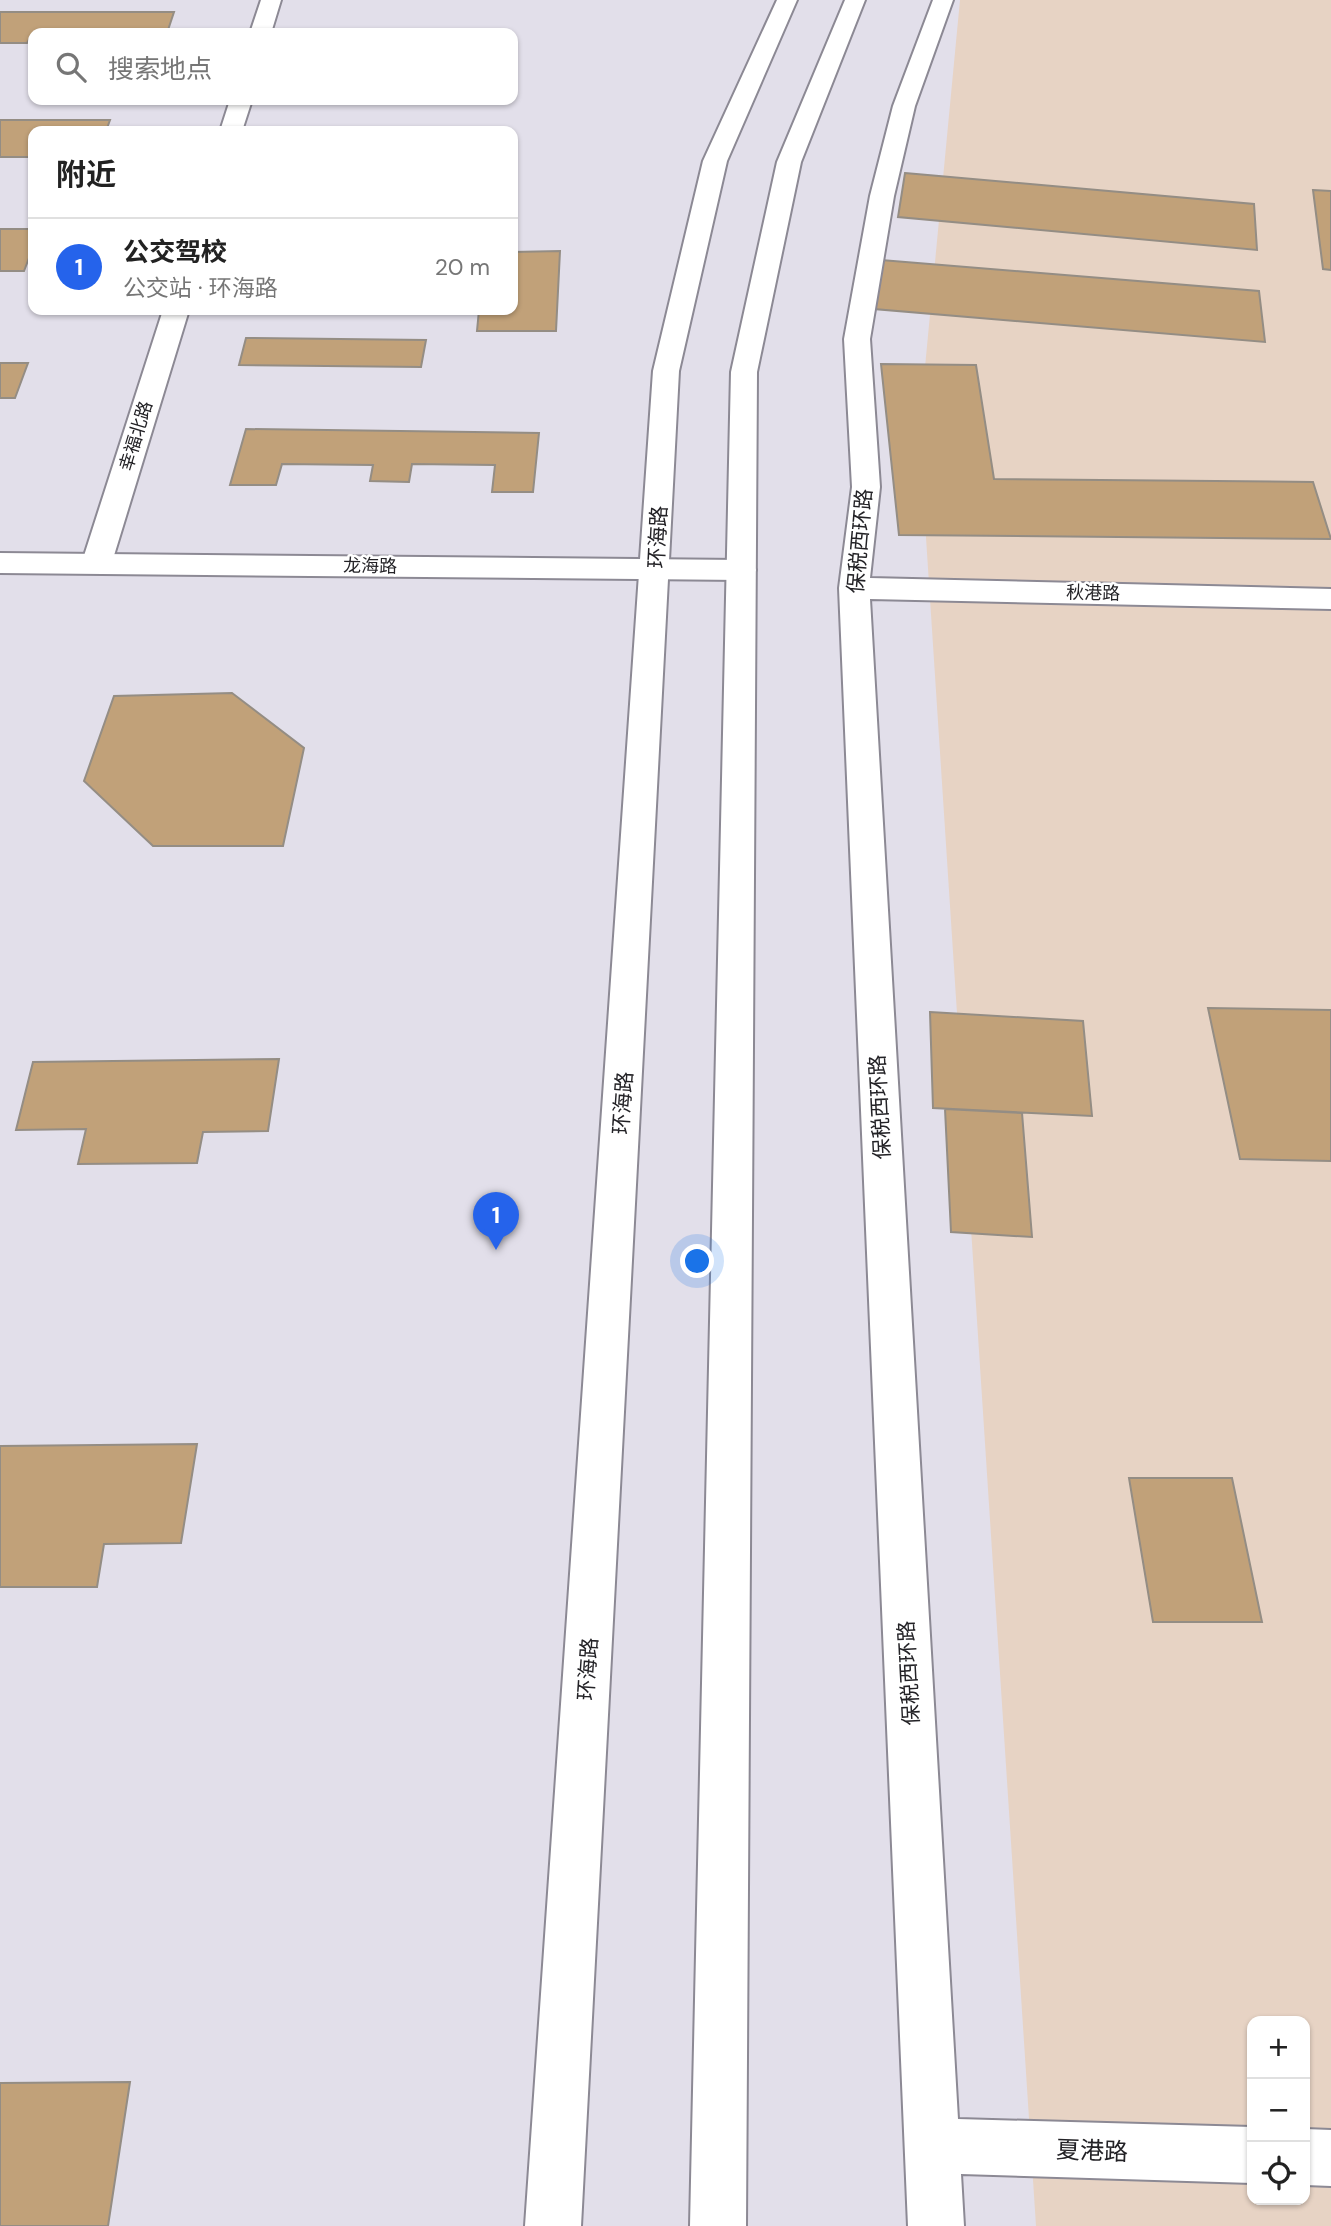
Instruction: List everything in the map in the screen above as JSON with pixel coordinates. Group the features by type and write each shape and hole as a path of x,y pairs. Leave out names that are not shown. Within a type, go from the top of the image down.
{"main road":[{"path":"263,28 271,0"},
{"name":"保税西环路","path":"936,2226 854,588 866,487 857,339 882,196 904,106 943,0"},
{"name":"环海路","path":"554,2226 666,371 715,161 781,11"},
{"path":"719,2226 744,372 789,162 848,14"},
{"path":"233,126 239,105"},
{"name":"幸福北路","path":"97,562 174,315"},
{"name":"龙海路","path":"0,563 741,570"},
{"name":"秋港路","path":"854,588 1331,598"},
{"name":"夏港路","path":"933,2146 1247,2155"},
{"path":"1310,2157 1331,2158"}],"shaded area":[{"path":"960,0 1331,0 1331,2226 1036,2226 919,430"}],"building":[{"path":"0,12 174,12 169,28 28,28 27,43 0,43"},
{"path":"0,120 110,120 108,126 28,126 28,157 0,157"},
{"path":"905,173 1254,204 1257,250 898,217"},
{"path":"1313,190 1331,191 1331,270 1323,269"},
{"path":"0,229 28,229 28,261 24,271 0,271"},
{"path":"560,251 556,331 477,331 479,315 518,315 518,252"},
{"path":"881,260 1259,291 1265,342 874,309"},
{"path":"246,338 426,340 421,367 239,365"},
{"path":"0,363 28,363 15,398 0,398"},
{"path":"881,364 976,365 994,479 1313,482 1331,539 899,535"},
{"path":"246,429 539,433 533,492 492,492 495,465 412,464 409,482 370,481 373,465 282,464 276,485 230,485"},
{"path":"232,693 304,748 283,846 153,846 84,781 114,696"},
{"path":"1208,1008 1331,1010 1331,1161 1240,1159"},
{"path":"930,1012 1083,1021 1092,1116 933,1108"},
{"path":"279,1059 268,1131 203,1132 197,1163 78,1164 86,1129 16,1130 33,1062"},
{"path":"945,1109 1022,1113 1032,1237 951,1232"},
{"path":"197,1444 181,1543 104,1544 97,1587 0,1587 0,1446"},
{"path":"1129,1478 1232,1478 1262,1622 1153,1622"},
{"path":"130,2082 108,2226 0,2226 0,2083"}],"place":[{"name":"公交驾校","path":"496,1250"}]}
